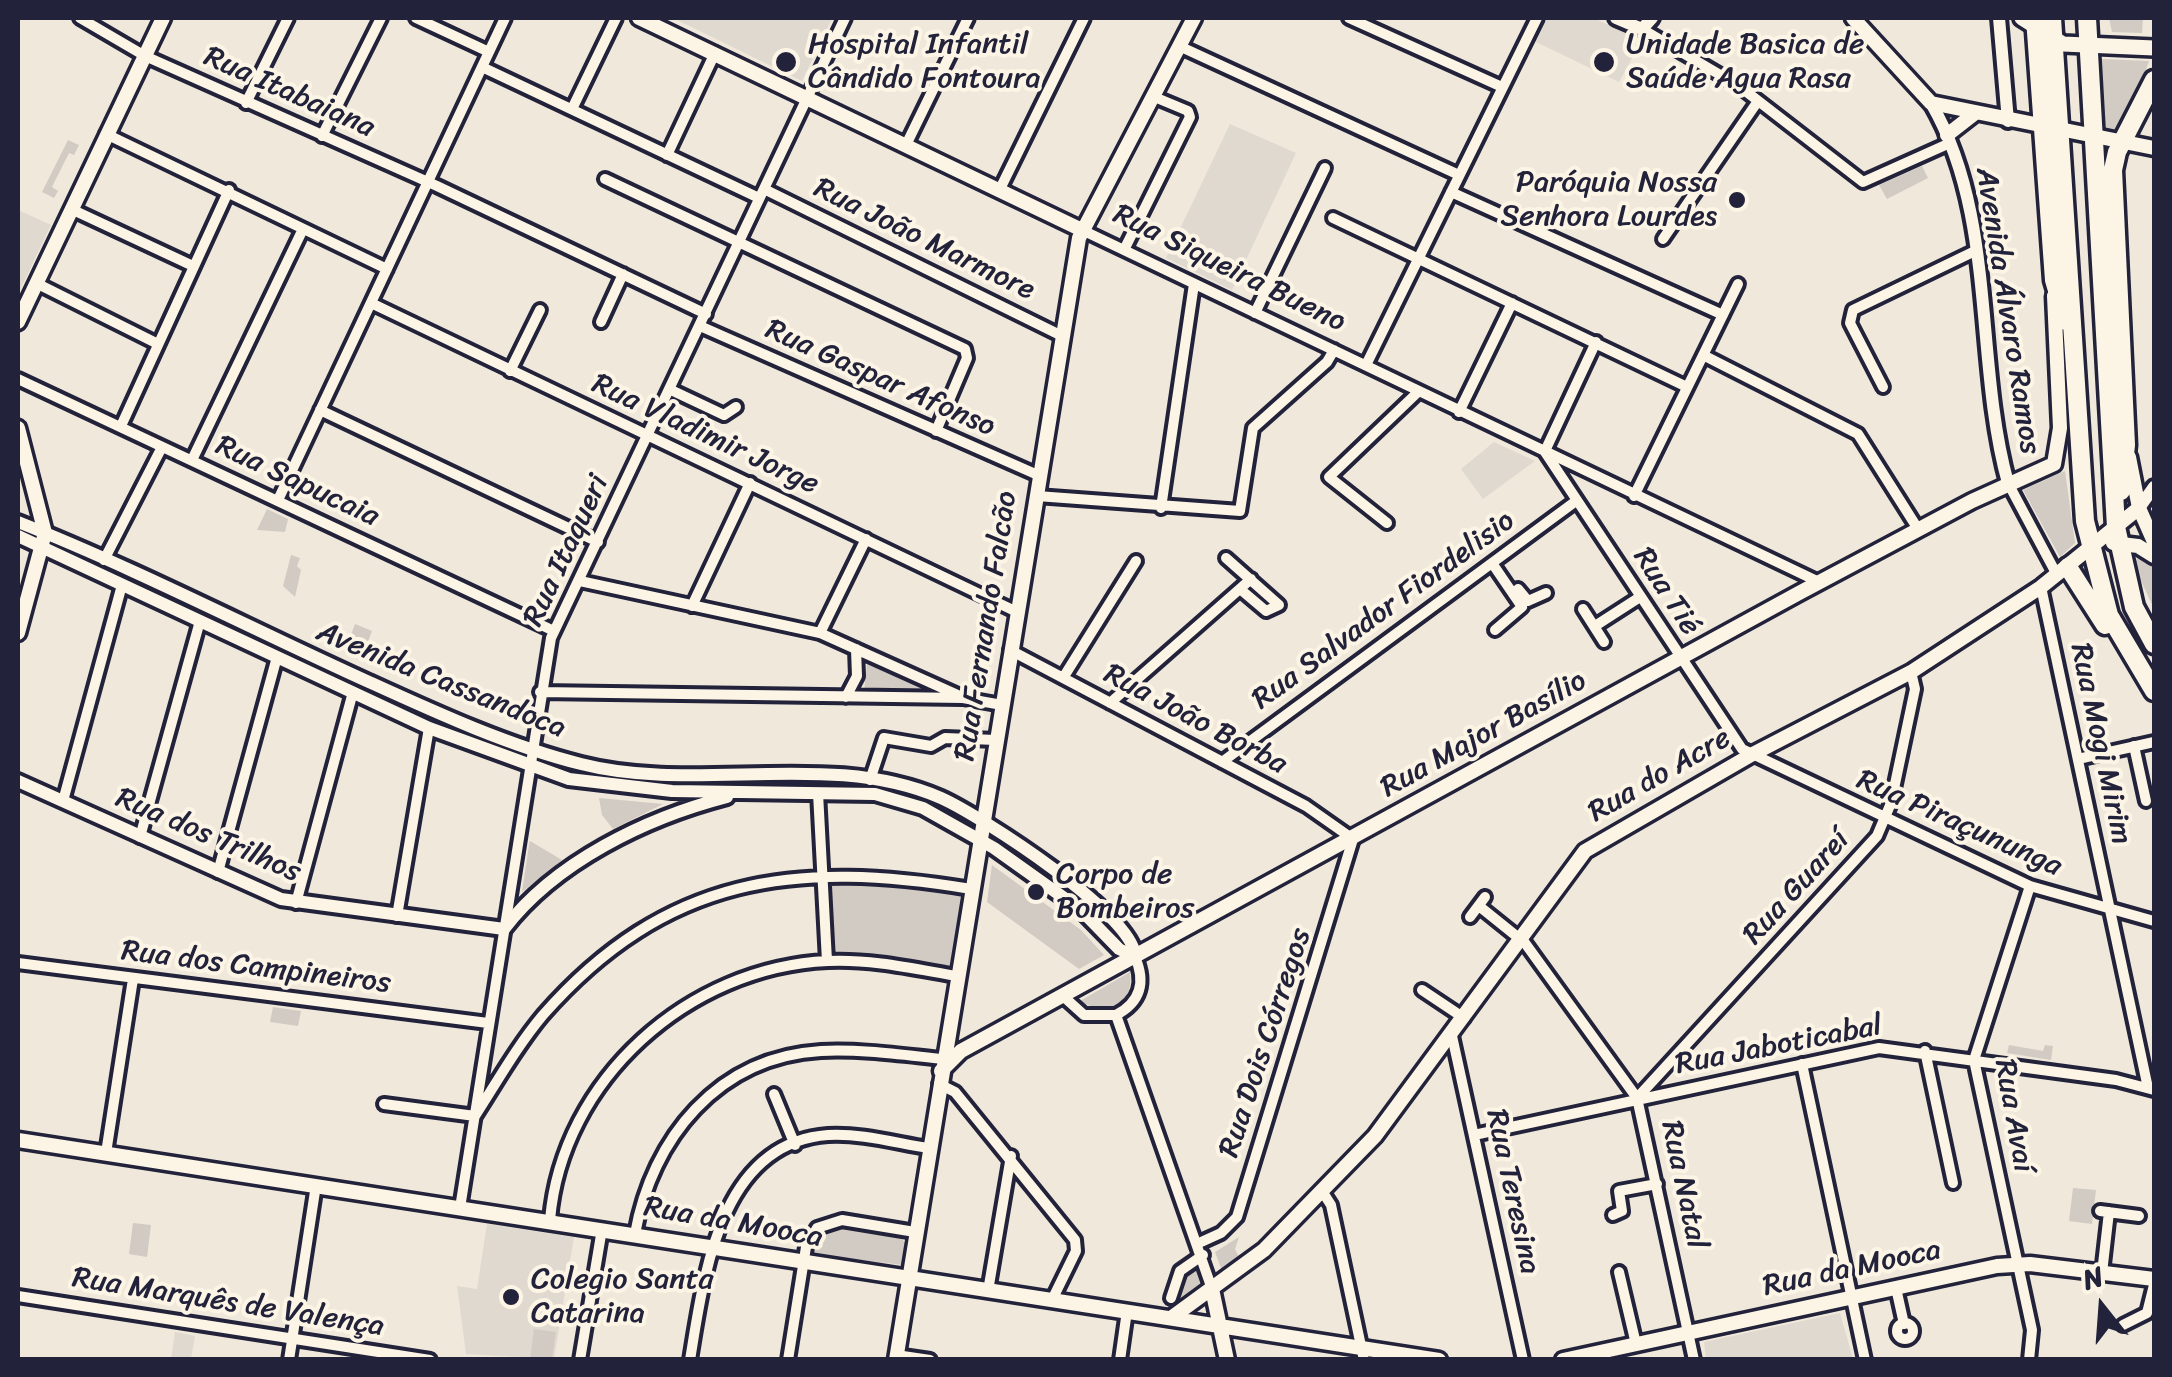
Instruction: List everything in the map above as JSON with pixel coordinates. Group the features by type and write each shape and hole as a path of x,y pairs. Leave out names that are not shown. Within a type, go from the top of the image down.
{"highway":[{"path":"2052,18 2063,132 2082,499 2104,601 2119,637 2154,692"},
{"path":"2086,18 2090,138 2117,535 2134,607 2154,644"},
{"path":"2036,24 2054,280 2074,345"},
{"path":"2117,535 2126,445 2113,181 2122,143 2154,80"},
{"path":"2062,571 2119,637"}],"main road":[{"path":"18,322 163,18"},
{"name":"Rua Siqueira Bueno","path":"640,18 1082,230"},
{"name":"Rua Fernando Falcão","path":"896,1357 1082,230 1194,18"},
{"name":"Avenida Álvaro Ramos","path":"1853,18 1931,103"},
{"path":"2022,18 2036,24 2055,42 2154,48"},
{"path":"1931,103 2154,148"},
{"path":"1949,138 1974,114"},
{"name":"Rua Major Basílio","path":"941,1072 956,1055 1819,582 2008,483 2049,468 2059,456 2054,280"},
{"path":"18,428 43,541 18,633"},
{"path":"2126,445 2139,508 2154,542"},
{"path":"2094,544 2117,535 2139,508"},
{"path":"2117,535 2154,556"},
{"name":"Rua do Acre","path":"1171,1318 1264,1250 1375,1136 1585,851 1751,755 1911,672 2041,587 2094,544"},
{"path":"948,1031 956,1045 976,1044"},
{"name":"Rua da Mooca","path":"18,1140 1222,1326 1363,1354 1439,1360"},
{"name":"Rua da Mooca","path":"1564,1360 2017,1265 2102,1272 2154,1282"},
{"path":"1212,1289 1228,1360"}],"street":[{"name":"Rua Itabaiana","path":"80,18 145,56 428,182 706,314"},
{"path":"246,103 288,18"},
{"path":"322,136 381,18"},
{"path":"416,18 489,52"},
{"path":"278,500 505,18"},
{"path":"572,108 616,18"},
{"name":"Rua Itaqueri","path":"460,1208 540,692 554,631 845,18"},
{"path":"906,145 968,18"},
{"path":"1000,189 1084,18"},
{"path":"1354,18 1502,87"},
{"path":"1366,365 1537,18"},
{"path":"1616,18 1758,101 1863,182 1949,138"},
{"path":"1642,30 1652,18"},
{"path":"1999,18 2008,121"},
{"path":"1179,46 1459,176"},
{"path":"667,154 715,53"},
{"name":"Rua João Marmore","path":"482,66 1062,336"},
{"path":"1124,250 1190,117 1185,110 1152,96"},
{"path":"1663,239 1758,101"},
{"name":"Avenida Álvaro Ramos","path":"1931,103 1949,138 1975,250 2008,483 2062,571"},
{"path":"106,134 387,269"},
{"path":"1255,314 1326,168"},
{"path":"604,179 965,349 967,358 936,430"},
{"path":"121,426 229,190"},
{"path":"1451,192 1723,315"},
{"path":"71,210 193,266"},
{"path":"1333,218 1687,386"},
{"path":"192,460 303,229"},
{"name":"Rua Siqueira Bueno","path":"1082,230 1819,582"},
{"path":"1883,387 1850,323 1850,314 1861,304 1975,250"},
{"path":"600,322 624,274"},
{"path":"36,283 156,343"},
{"path":"1161,508 1194,284"},
{"path":"1634,496 1738,284"},
{"name":"Rua Vladimir Jorge","path":"371,303 1017,612"},
{"path":"1459,412 1512,303"},
{"path":"510,372 540,310"},
{"name":"Rua Gaspar Afonso","path":"700,326 1040,476"},
{"path":"1544,452 1596,342"},
{"path":"1037,496 1235,512 1244,504 1253,428 1327,362 1334,350"},
{"path":"1704,355 1858,434 1918,530"},
{"name":"Rua Sapucaia","path":"18,380 554,631"},
{"path":"670,390 724,415 736,406"},
{"path":"1387,523 1330,477 1418,392"},
{"path":"320,410 598,542"},
{"path":"104,560 162,446"},
{"name":"Rua Tié","path":"1544,452 1734,740 1751,755"},
{"path":"1566,484 1582,470"},
{"path":"692,606 750,483"},
{"path":"2139,508 2154,488"},
{"name":"Rua Salvador Fiordelisio","path":"1222,762 1576,501"},
{"name":"Avenida Cassandoca","path":"18,522 43,541 122,585 429,728 569,780 607,786 818,793 898,800 980,838 1092,920 1119,949 1136,957"},
{"name":"Avenida Cassandoca","path":"18,536 104,560 430,710 585,766 654,775 870,780 940,798 1036,858 1119,922 1133,939 1136,957"},
{"path":"820,633 866,539"},
{"path":"1226,558 1279,605 1266,611 1240,590"},
{"path":"1495,561 1528,600 1546,593"},
{"path":"1495,561 1522,607 1496,630"},
{"path":"1062,678 1136,562"},
{"path":"1795,571 1799,593"},
{"path":"1110,702 1251,579"},
{"path":"580,581 820,633 963,698"},
{"path":"63,801 122,585"},
{"name":"Rua Mogi Mirim","path":"2041,587 2152,1089"},
{"path":"1594,626 1640,597"},
{"path":"1583,608 1604,642"},
{"path":"140,837 200,621"},
{"path":"218,872 280,642"},
{"path":"846,697 857,676 856,649"},
{"name":"Rua João Borba","path":"1010,650 1306,806 1353,839"},
{"name":"Rua Guareí","path":"1637,1098 1867,849 1886,821 1916,685 1911,672"},
{"path":"296,902 353,692"},
{"path":"540,692 963,698 1002,705"},
{"path":"397,916 429,728"},
{"path":"870,780 884,738 932,746 944,738 996,740"},
{"path":"2078,759 2153,741"},
{"path":"2134,746 2146,800"},
{"name":"Rua Piraçununga","path":"1751,755 2030,886 2154,920"},
{"name":"Rua dos Trilhos","path":"18,781 266,894 296,902 504,929"},
{"path":"504,929 528,900 602,848 664,817 744,793"},
{"path":"818,793 827,961"},
{"name":"Rua Dois Córregos","path":"1171,1298 1180,1271 1236,1217 1353,839"},
{"path":"1028,872 1036,858"},
{"path":"1046,886 1055,873"},
{"path":"384,1104 475,1116 541,1018 596,962 628,938 714,897 765,881 822,874 971,889"},
{"name":"Rua Avaí","path":"2029,1360 2033,1338 1974,1060 2030,886"},
{"name":"Rua Natal","path":"1470,917 1482,901 1521,938 1637,1098 1694,1360"},
{"path":"1064,997 1084,1015 1116,1015 1138,995 1142,980 1136,957"},
{"path":"550,1220 555,1182 568,1142 594,1093 630,1050 684,1006 714,990 771,970 827,961 892,964 957,976"},
{"name":"Rua dos Campineiros","path":"18,964 488,1022"},
{"path":"106,1153 134,979"},
{"path":"1422,990 1464,1018"},
{"path":"1116,1015 1212,1289"},
{"name":"Rua Teresina","path":"1452,1036 1523,1360"},
{"name":"Rua Jaboticabal","path":"1474,1135 1878,1048 1925,1051 2152,1089"},
{"path":"635,1234 647,1180 659,1155 689,1114 737,1076 795,1054 820,1051 941,1072 1011,1156 1076,1244 1052,1300"},
{"path":"1925,1051 1953,1183"},
{"path":"1802,1064 1866,1360"},
{"path":"774,1094 795,1145"},
{"path":"690,1360 712,1247 730,1204 756,1168 795,1145 833,1135 928,1148"},
{"path":"988,1290 1011,1156"},
{"path":"1613,1214 1622,1211 1620,1191 1657,1184"},
{"path":"289,1360 316,1185"},
{"path":"1322,1191 1330,1205 1363,1354"},
{"path":"2102,1272 2105,1212 2140,1216"},
{"path":"788,1360 809,1237 832,1221 915,1232"},
{"path":"580,1360 602,1228"},
{"path":"1619,1272 1636,1344"},
{"path":"2124,1325 2147,1313 2154,1282"},
{"path":"1896,1288 1904,1324"},
{"name":"Rua Marquês de Valença","path":"18,1296 430,1360"},
{"path":"1120,1360 1127,1312"},
{"path":"896,1357 930,1360"}],"shaded area":[{"name":"Hospital Infantil Cândido Fontoura","path":"673,18 832,18 802,81"},
{"name":"Unidade Basica de Saúde Agua Rasa","path":"1547,18 1593,18 1642,40 1619,82 1536,42"},
{"path":"2109,18 2143,18 2142,33 2112,32"},
{"path":"2100,59 2149,61 2133,107 2116,132 2103,127"},
{"path":"1230,124 1296,153 1232,290 1166,258"},
{"path":"68,140 79,145 74,155 69,153 52,187 58,191 54,198 42,192"},
{"path":"1922,166 1928,178 1887,199 1879,185"},
{"path":"18,210 51,225 18,294"},
{"path":"1494,442 1535,461 1483,499 1461,469"},
{"path":"2065,471 2075,543 2060,557 2023,490"},
{"path":"267,509 288,519 285,532 257,530"},
{"path":"67,550 393,700 392,704 66,553"},
{"path":"291,555 300,558 295,597 283,586"},
{"path":"2139,557 2154,568 2154,609 2133,563"},
{"path":"355,624 372,631 361,660 344,653"},
{"path":"867,664 927,690 864,691"},
{"path":"599,798 663,804 613,829 602,815"},
{"path":"530,841 562,860 522,892 529,845"},
{"path":"992,865 1081,930 1104,955 1079,969 987,902"},
{"path":"824,874 971,889 957,976 827,961"},
{"path":"1130,972 1128,993 1116,1005 1099,1008 1080,1001"},
{"path":"273,1007 301,1011 298,1026 270,1022"},
{"path":"2009,1045 2043,1051 2045,1045 2053,1046 2051,1060 2007,1053"},
{"path":"2073,1188 2096,1190 2092,1224 2069,1221"},
{"path":"133,1223 151,1225 147,1257 129,1254"},
{"name":"Colegio Santa Catarina","path":"487,1224 574,1237 554,1359 466,1354 457,1286 477,1289"},
{"path":"837,1228 901,1237 905,1243 902,1265 813,1254 820,1236"},
{"path":"1239,1237 1235,1249 1239,1257 1222,1271 1215,1252"},
{"path":"1195,1266 1205,1288 1182,1302 1178,1299 1181,1283"},
{"path":"1840,1313 1853,1359 1706,1359 1704,1342"},
{"path":"534,1329 556,1332 552,1359 530,1359"},
{"path":"175,1332 195,1336 191,1359 171,1359"}],"place":[{"name":"Hospital Infantil Cândido Fontoura","path":"786,62"},
{"name":"Unidade Basica de Saúde Agua Rasa","path":"1604,62"},
{"name":"Paróquia Nossa Senhora Lourdes","path":"1737,200"},
{"name":"Corpo de Bombeiros","path":"1036,892"},
{"name":"Colegio Santa Catarina","path":"511,1297"}]}
